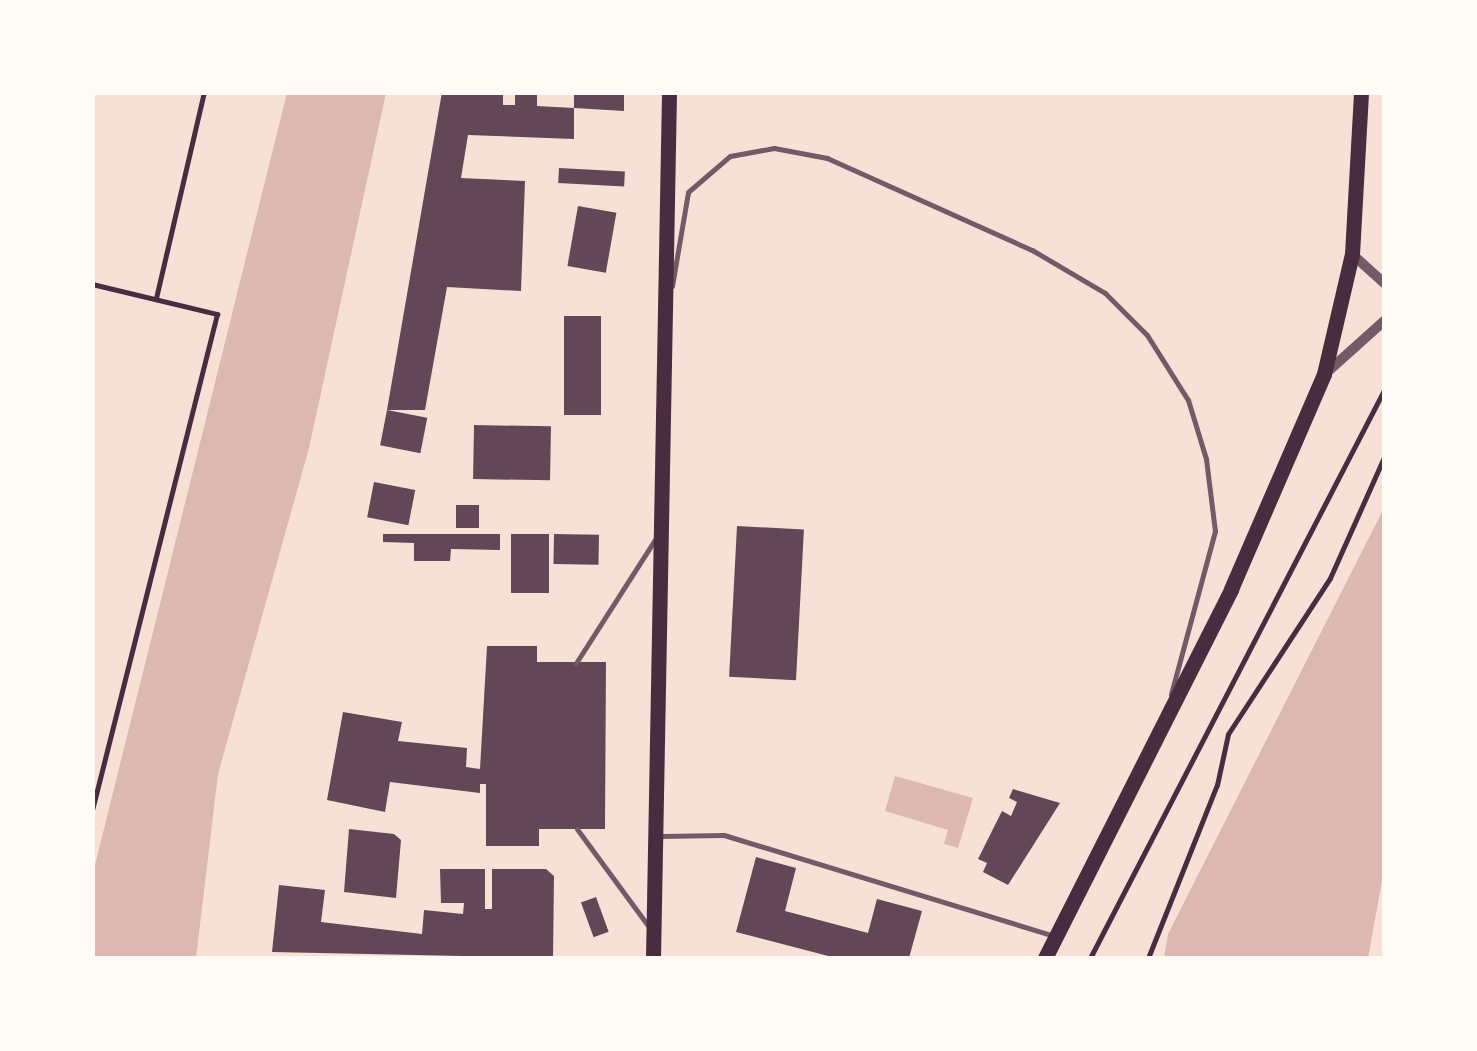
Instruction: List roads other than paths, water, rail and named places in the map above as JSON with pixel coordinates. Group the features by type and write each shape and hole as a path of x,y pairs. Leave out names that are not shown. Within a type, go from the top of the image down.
{"main road":[{"path":"653,958 669,92"},
{"path":"1045,958 1288,466 1324,374 1352,254 1360,92"}],"street":[{"path":"1352,254 1384,283"},
{"path":"1324,374 1384,320"}],"lane":[{"path":"664,321 688,192 730,156 774,148 827,158 1032,250 1105,292 1147,334 1188,400 1206,458 1214,531 1162,726"},
{"path":"576,663 658,536"},
{"path":"577,828 654,933"},
{"path":"658,836 724,836 1056,937"}]}
